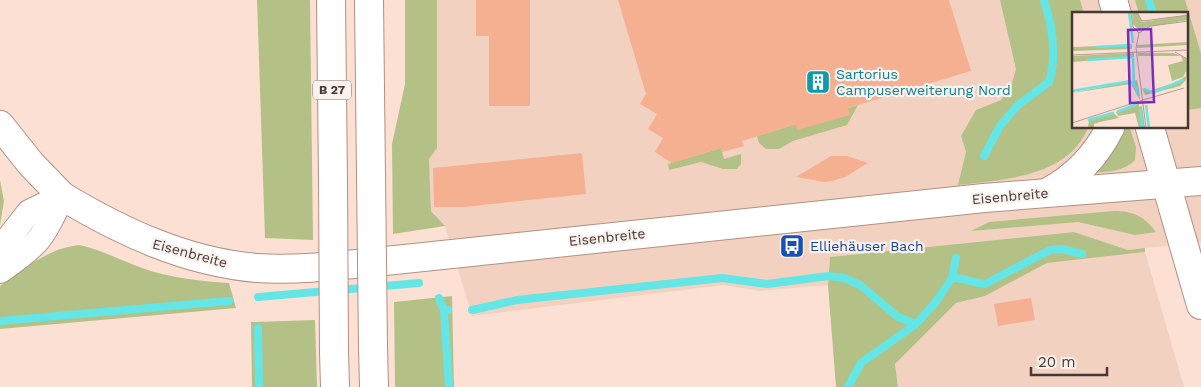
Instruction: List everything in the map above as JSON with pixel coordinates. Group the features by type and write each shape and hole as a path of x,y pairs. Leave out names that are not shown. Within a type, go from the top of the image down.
{"main road":[{"name":"B 27","path":"331,0 335,387"},
{"name":"B 27","path":"369,0 374,387"},
{"name":"Eisenbreite","path":"0,125 31,164 62,196 109,224 150,242 215,262 258,268 308,267 395,260 984,198 1201,181"},
{"path":"1047,193 1072,177 1085,164 1103,141 1109,129"},
{"path":"1150,129 1201,305"}],"street":[{"path":"0,248 29,212 62,196"},
{"path":"0,271 28,252 47,230 62,196"}],"shaded area":[{"path":"437,0 1201,0 1201,242 1128,250 1074,232 830,257 828,285 760,291 724,285 472,316 445,226 431,211 429,159 437,148"},
{"path":"1145,252 1184,387 898,387 895,364 956,303 985,296 1047,263"}],"green space":[{"path":"257,0 310,0 313,240 265,238"},
{"path":"405,0 437,0 437,148 429,159 431,211 445,226 393,234 392,144 405,84"},
{"path":"1000,0 1080,0 1083,12 1072,12 1072,129 1087,129 1078,145 1065,157 1050,166 1032,173 1014,178 958,185 966,152 961,136 976,110 1001,100 1012,83 1016,69"},
{"path":"1135,0 1185,0 1201,53 1201,108 1188,110 1188,12 1138,12"},
{"path":"858,105 847,125 793,141 779,149 766,149 759,143 757,136"},
{"path":"1111,129 1130,129 1136,147 1135,160 1130,165 1117,170 1082,173"},
{"path":"721,148 724,159 741,154 741,164 737,169 723,169 701,162 669,170 668,164"},
{"path":"0,180 4,201 0,225"},
{"path":"1114,211 1132,213 1142,218 1156,232 1135,235 1078,222 971,231 989,222"},
{"path":"1074,232 1128,250 1145,248 1145,252 1047,263 985,296 956,303 895,364 898,387 836,387 828,285 830,257"},
{"path":"80,245 142,268 174,277 229,283 236,308 0,329 0,286 47,255 58,250"},
{"path":"452,296 454,387 395,387 394,302"},
{"path":"315,320 317,387 252,387 251,322"}],"building":[{"path":"476,0 530,0 530,106 489,106 489,36 476,36"},
{"path":"618,0 949,0 971,71 848,108 850,115 797,130 796,124 742,141 744,146 722,152 721,148 672,163 655,152 663,138 648,129 657,114 640,104 646,94"},
{"path":"582,153 586,194 464,207 434,207 433,168"},
{"path":"831,156 847,156 868,163 845,177 832,181 824,182 796,177"},
{"path":"1031,298 1035,320 998,326 994,304"}],"waterway":[{"name":"Elliehäuser Bach","path":"984,156 1000,126 1017,106 1049,82 1053,51 1044,0"},
{"path":"1149,0 1152,12"},
{"path":"952,278 985,284 1050,250 1062,249 1082,254"},
{"path":"848,387 861,363 916,324 935,303 952,278 956,258"},
{"path":"472,310 517,300 722,278 767,284 828,276 844,278 860,285 898,317 916,324"},
{"path":"258,297 419,283"},
{"path":"439,298 444,310 448,310"},
{"path":"0,321 229,301"},
{"path":"444,310 449,387"},
{"path":"258,328 259,387"}],"place":[{"name":"Sartorius Campuserweiterung Nord","path":"818,82"},
{"name":"Elliehäuser Bach","path":"792,246"}]}
